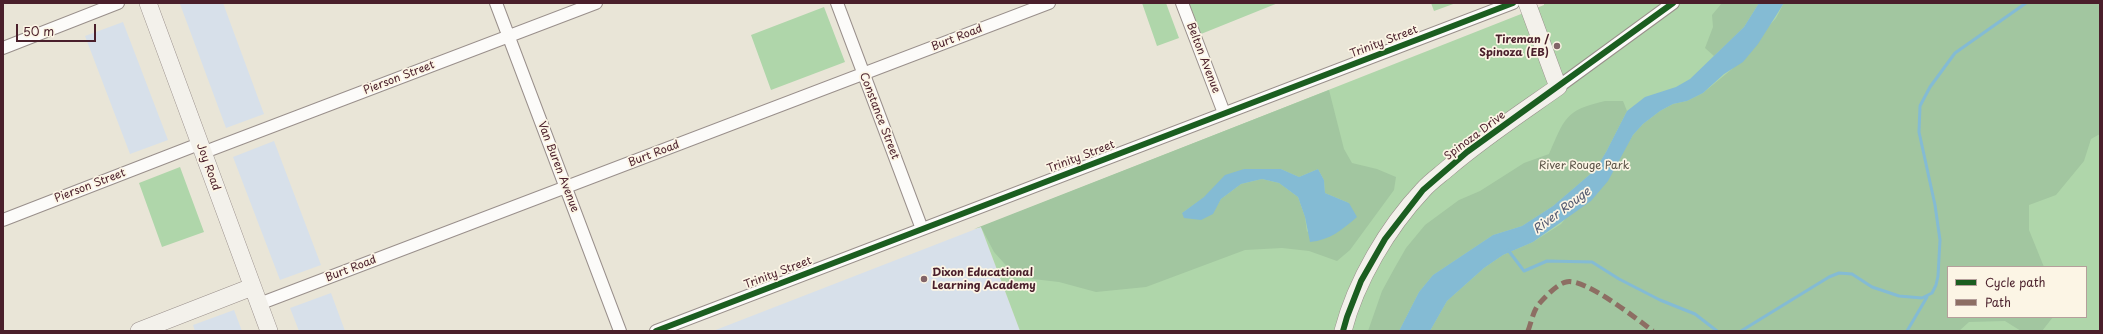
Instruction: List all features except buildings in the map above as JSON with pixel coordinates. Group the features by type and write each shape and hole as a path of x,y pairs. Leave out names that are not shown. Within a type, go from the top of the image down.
{"street":[{"path":"3,48 118,3"},
{"name":"Joy Road","path":"148,3 200,148 269,331"},
{"name":"Van Buren Avenue","path":"496,3 620,331"},
{"name":"Pierson Street","path":"3,220 508,37 596,3"},
{"name":"Constance Street","path":"837,3 922,229"},
{"name":"Burt Road","path":"259,304 1048,3"},
{"name":"Belton Avenue","path":"1182,3 1224,113"},
{"name":"Trinity Street","path":"656,331 1513,3"},
{"path":"1527,3 1558,87"},
{"name":"Spinoza Drive","path":"1343,331 1361,281 1385,239 1423,190 1467,152 1673,3"},
{"path":"139,331 252,287"}],"shaded area":[{"path":"223,3 264,114 226,128 180,4"},
{"path":"123,22 168,140 130,154 85,36"},
{"path":"274,141 321,265 280,280 233,157"},
{"name":"Dixon Educational Learning Academy","path":"981,227 1020,331 713,331"},
{"path":"331,293 345,331 299,331 290,308"},
{"path":"234,310 242,331 195,331 193,325"}],"green space":[{"path":"1142,3 1166,3 1179,38 1157,46"},
{"path":"1189,3 1278,3 1201,34"},
{"path":"1431,3 1456,3 1434,11"},
{"name":"River Rouge Park","path":"1544,3 2100,3 2100,331 1020,331 981,227 1544,5"},
{"path":"1722,3 1759,3 1744,27 1714,56 1705,48 1713,27 1712,15"},
{"path":"1784,3 2100,3 2100,134 2091,139 2084,161 2056,195 2029,205 2029,230 2044,266 1947,266 1947,318 2052,318 2042,331 2021,331 2005,321 1969,322 1959,331 1430,331 1447,301 1484,268 1503,255 1533,242 1561,224 1623,152 1633,135 1643,124 1660,111 1673,104 1687,101 1703,93 1732,69 1776,18"},
{"path":"824,7 845,62 771,90 751,35"},
{"path":"1329,90 1344,149 1352,163 1377,169 1396,177 1394,190 1350,250 1337,261 1309,251 1282,248 1245,250 1146,287 1096,292 1059,282 1033,279 1012,272 994,252 981,227 974,229","holes":["1244,169 1281,169 1299,177 1318,169 1324,180 1325,193 1349,203 1307,232 1305,217 1298,197 1279,183 1262,179 1241,184 1221,199 1212,214 1182,213"]},
{"path":"1605,101 1623,101 1627,111 1595,170 1553,206 1522,226 1493,235 1433,275 1419,292 1399,331 1368,331 1382,291 1406,248 1425,225 1459,200 1480,191 1524,163 1549,154 1563,124 1568,117 1582,108"},
{"path":"180,167 204,232 162,247 139,183"}],"water":[{"name":"River Rouge","path":"1759,3 1784,3 1758,44 1743,62 1724,74 1703,93 1687,101 1673,104 1660,111 1643,124 1633,135 1608,181 1591,201 1533,242 1503,255 1484,268 1447,301 1430,331 1399,331 1419,292 1433,275 1493,235 1522,226 1553,206 1595,170 1627,111 1645,97 1676,87 1690,79 1744,27"},
{"path":"1244,169 1281,169 1299,177 1318,169 1324,180 1325,193 1349,203 1357,217 1330,237 1310,242 1305,217 1298,197 1279,183 1262,179 1241,184 1221,199 1213,214 1201,220 1184,218 1182,213 1204,197 1225,175"}],"waterway":[{"path":"1741,331 1829,277 1839,273 1852,274 1872,287 1899,296 1922,298 1932,293 1938,276 1940,240 1935,205 1919,132 1920,106 1930,87 1955,53 2026,3"},
{"path":"1508,250 1524,271 1547,261 1592,262 1619,279 1660,300 1695,314 1717,331"},
{"path":"1907,331 1927,297"}],"marked path":[{"path":"1528,331 1533,314 1538,305 1555,288 1566,282 1574,282 1597,292 1624,309 1653,331"}],"cycle path":[{"path":"656,331 1513,3"},
{"path":"1343,331 1361,281 1385,239 1423,190 1467,152 1673,3"}],"place":[{"name":"Tireman / Spinoza (EB)","path":"1557,46"},
{"name":"Dixon Educational Learning Academy","path":"924,279"}]}
